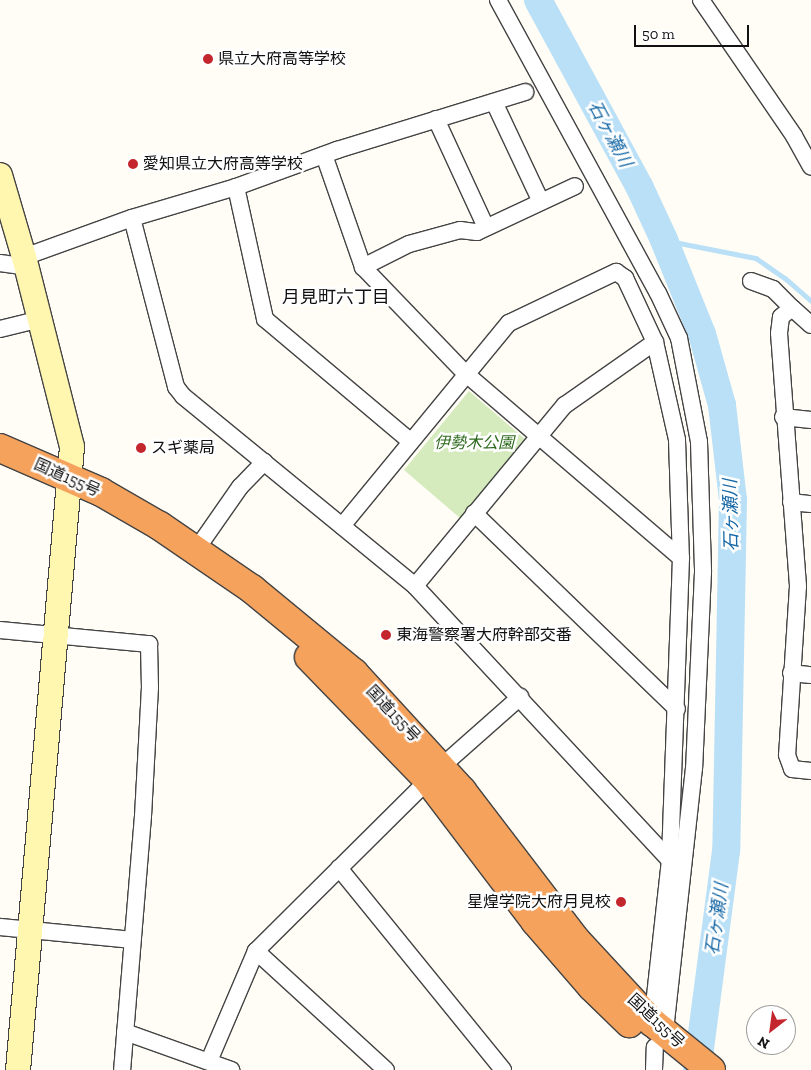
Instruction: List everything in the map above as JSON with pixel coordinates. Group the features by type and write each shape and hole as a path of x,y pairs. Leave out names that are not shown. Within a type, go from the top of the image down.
{"highway":[{"name":"国道155号","path":"0,448 70,486 231,594 315,662 435,773"},
{"name":"国道155号","path":"0,462 70,486 101,492 196,550 273,604 354,673 665,1049 711,1070"}],"street":[{"path":"498,0 658,293 679,338 699,442 703,572 694,768 665,1049"},
{"path":"701,0 794,136 811,167"},
{"path":"0,263 26,262 132,218 236,188 324,155 525,92"},
{"path":"494,102 541,202"},
{"path":"436,119 486,227"},
{"path":"324,155 363,267 465,373 681,558"},
{"path":"0,175 26,262 72,446 32,930 18,1070"},
{"path":"363,267 410,244 460,230 477,232 575,186"},
{"path":"236,188 265,319 410,441"},
{"path":"132,218 176,387 415,586 670,860"},
{"path":"342,526 465,373 509,322 616,272 625,278 655,342 677,440 681,558 665,1049"},
{"path":"751,281 773,289 811,325"},
{"path":"792,308 781,317 779,333 783,417 791,502 804,587 791,673 787,755 792,769 811,771"},
{"path":"0,329 41,319"},
{"path":"415,586 565,404 655,342"},
{"path":"783,417 811,420"},
{"path":"196,550 240,487 264,462"},
{"path":"791,502 811,504"},
{"path":"474,513 677,708"},
{"path":"0,630 149,644 150,687 122,1070"},
{"path":"791,673 811,675"},
{"path":"209,1061 256,951 435,773 520,697"},
{"path":"340,868 504,1070"},
{"path":"0,927 132,940"},
{"path":"256,951 386,1070"},
{"path":"125,1032 231,1070"}],"green space":[{"name":"伊勢木公園","path":"469,391 525,439 460,518 404,470"}],"waterway":[{"name":"石ヶ瀬川","path":"538,0 640,188 664,240 702,334 722,405 733,500 726,851 697,1070"},
{"path":"664,240 756,258 785,278 811,301"}],"place":[{"name":"県立大府高等学校","path":"208,59"},
{"name":"愛知県立大府高等学校","path":"133,164"},
{"name":"スギ薬局","path":"141,448"},
{"name":"東海警察署大府幹部交番","path":"386,635"},
{"name":"星煌学院大府月見校","path":"621,902"}],"district":[{"name":"月見町六丁目","path":"336,297"}]}
